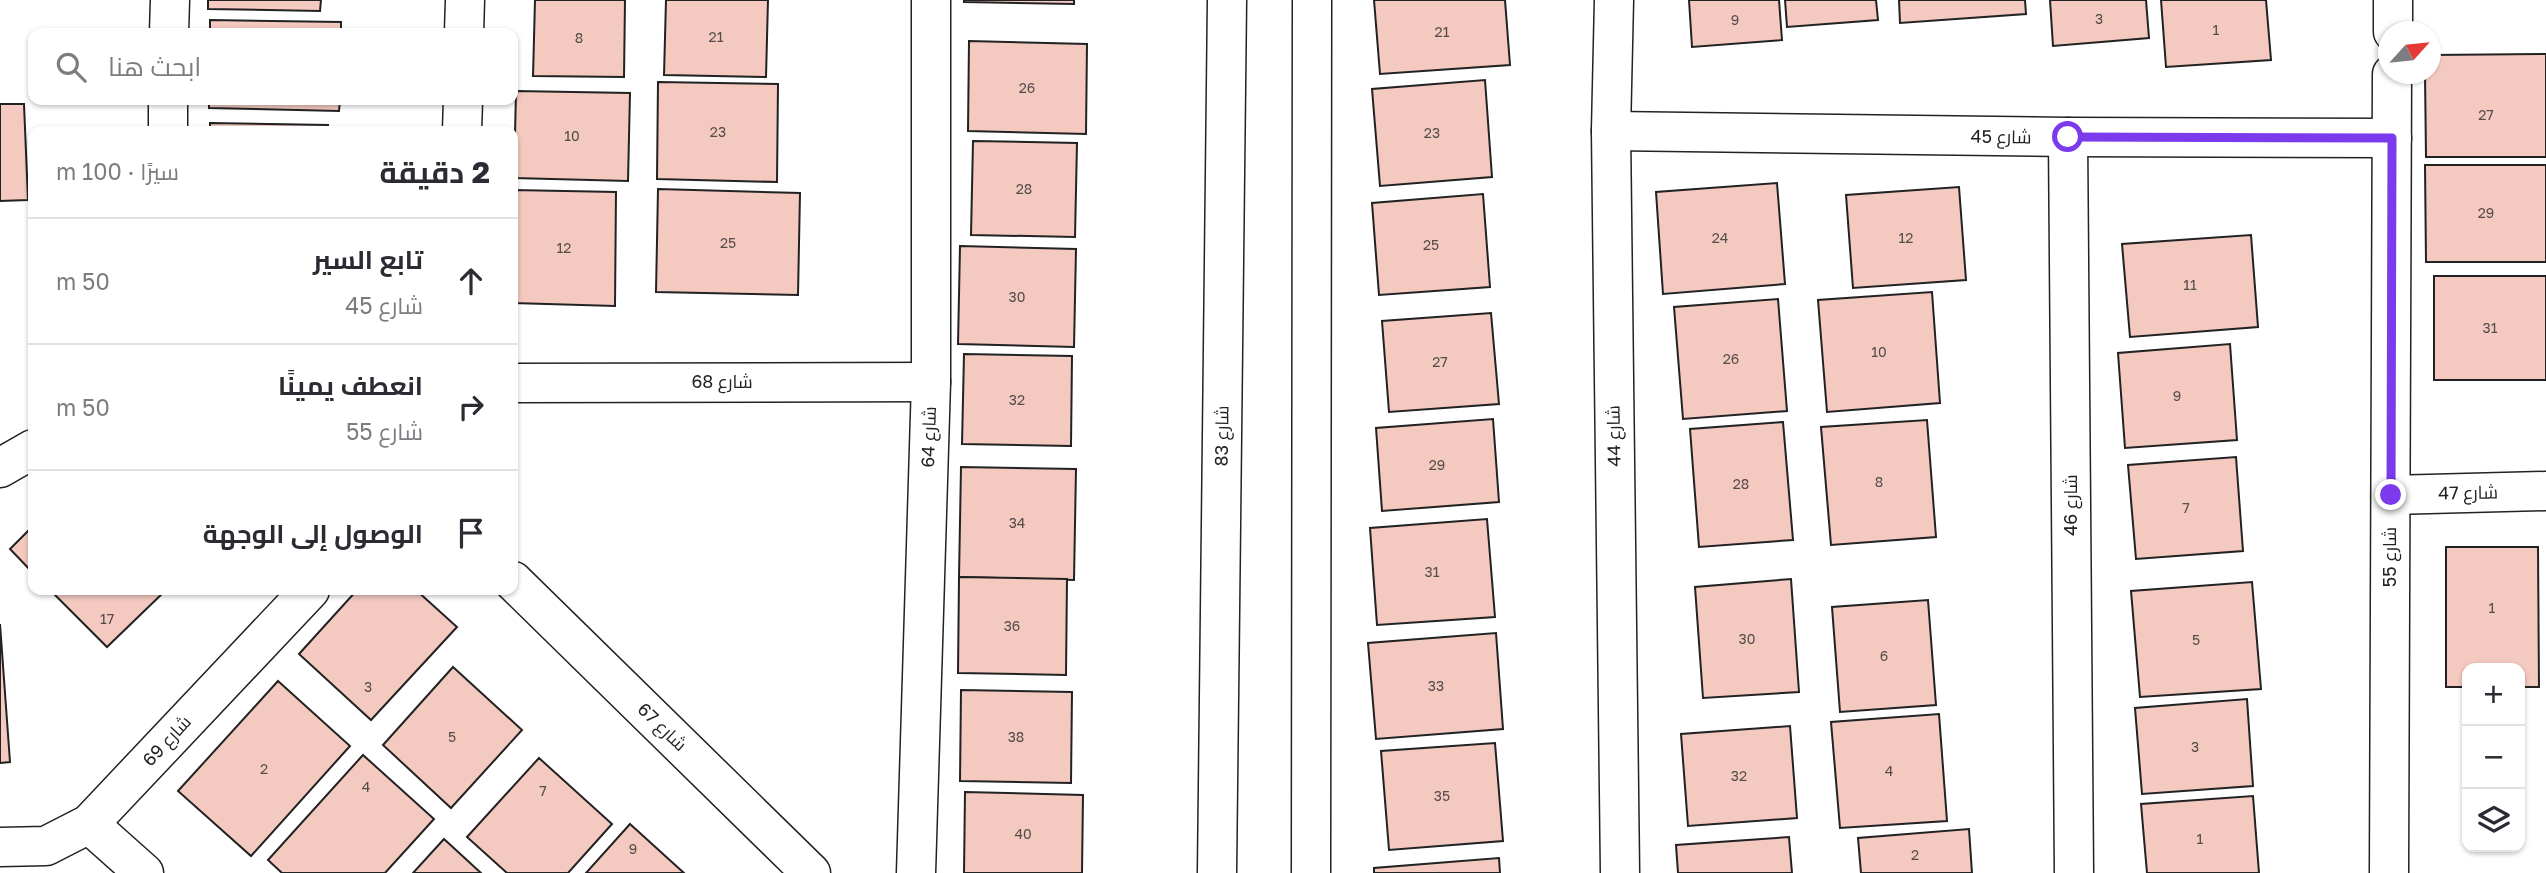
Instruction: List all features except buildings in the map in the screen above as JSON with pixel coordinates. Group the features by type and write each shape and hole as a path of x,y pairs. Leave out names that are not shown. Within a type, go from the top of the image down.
{"street":[{"path":"169,28 170,0"},
{"path":"464,28 465,0"},
{"name":"شارع 64","path":"916,873 931,382 931,0"},
{"name":"شارع 83","path":"1217,873 1227,0"},
{"path":"1311,873 1312,0"},
{"name":"شارع 44","path":"1614,0 1611,131 1620,873"},
{"path":"2393,0 2393,21"},
{"name":"شارع 55","path":"2389,873 2392,84"},
{"path":"168,105 168,126"},
{"path":"462,126 463,105"},
{"name":"شارع 45","path":"1611,131 2392,138"},
{"name":"شارع 46","path":"2068,137 2074,873"},
{"name":"شارع 68","path":"518,383 931,382"},
{"path":"0,468 28,452"},
{"name":"شارع 47","path":"2391,495 2546,491"},
{"name":"شارع 67","path":"518,586 811,873"},
{"name":"شارع 69","path":"0,847 46,846 89,824 305,595"},
{"path":"89,824 144,873"}],"route":[{"path":"2068,137 2392,138 2391,495"}]}
